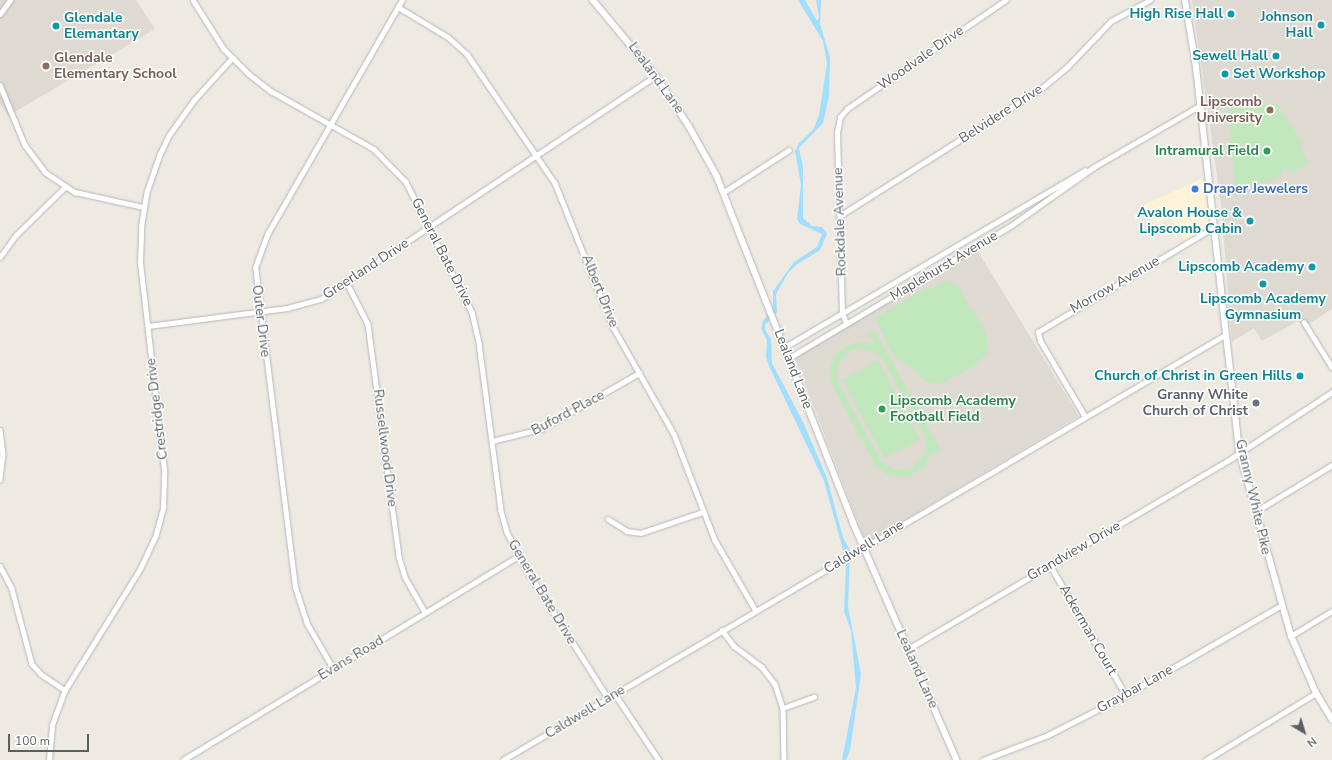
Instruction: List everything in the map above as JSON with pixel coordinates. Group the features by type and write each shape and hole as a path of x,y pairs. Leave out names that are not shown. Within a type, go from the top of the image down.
{"main road":[{"name":"Granny White Pike","path":"1185,0 1201,105 1225,335 1240,451 1280,606 1291,636 1316,693 1332,720"}],"street":[{"path":"0,14 10,0"},
{"name":"General Bate Drive","path":"193,0 216,39 232,58 260,84 374,149 388,161 406,182 472,312 504,522 518,556 608,698"},
{"name":"Outer Drive","path":"333,669 307,624 297,595 259,311 255,268 258,255 268,233 402,0"},
{"name":"Woodvale Drive","path":"839,120 848,108 1006,0"},
{"name":"Belvidere Drive","path":"841,215 1042,88 1068,66 1106,25 1150,0"},
{"name":"Lealand Lane","path":"595,1 656,76 689,126 724,192 864,548 957,760"},
{"name":"Albert Drive","path":"398,7 448,37 467,54 537,156 561,194 612,325 677,440 703,512 724,557 756,611"},
{"name":"Crestridge Drive","path":"49,760 52,725 65,690 140,570 160,518 165,490 164,470 140,264 143,207 157,162 169,135 194,100 232,58"},
{"name":"Greerland Drive","path":"148,326 313,302 347,283 656,76"},
{"path":"0,85 33,158 45,172 65,187 87,196 143,207"},
{"name":"Maplehurst Avenue","path":"789,358 1012,225 1094,167 1201,105"},
{"name":"Rockdale Avenue","path":"839,120 842,313 846,323"},
{"path":"724,192 789,150"},
{"name":"Maplehurst Avenue","path":"785,347 1069,178 1094,167"},
{"path":"0,256 18,232 65,187"},
{"name":"Morrow Avenue","path":"1085,417 1040,341 1038,332 1214,227"},
{"name":"Russellwood Drive","path":"347,283 368,324 401,563 405,578 425,612"},
{"path":"1304,322 1332,367"},
{"name":"Caldwell Lane","path":"503,760 1225,335"},
{"name":"Buford Place","path":"492,441 542,429 639,373"},
{"name":"Grandview Drive","path":"908,649 1226,462 1240,451 1332,392"},
{"path":"0,430 3,454 0,480"},
{"path":"1255,512 1332,464"},
{"path":"608,519 627,530 642,533 703,512"},
{"name":"Evans Road","path":"183,760 518,556"},
{"name":"Ackerman Court","path":"1050,565 1126,695"},
{"path":"0,566 14,595 32,664 51,682 65,690"},
{"name":"Graybar Lane","path":"983,760 1048,736 1126,695 1280,606"},
{"path":"1291,636 1332,611"},
{"path":"722,630 734,646 758,662 767,672 777,689 783,708 784,760"},
{"path":"1206,760 1316,693"},
{"path":"615,694 660,760"},
{"path":"783,708 814,697"}],"shaded area":[{"name":"Glendale Elementary School","path":"0,0 136,0 155,29 8,116 0,103"},
{"name":"Lipscomb University","path":"1192,0 1332,0 1332,309 1304,327 1298,321 1262,341 1254,328 1232,342 1221,204"},
{"path":"1203,178 1211,226 1186,243 1170,218 1156,226 1144,205"},
{"path":"977,250 1079,416 866,543 795,358"}],"green space":[{"name":"Intramural Field","path":"1276,103 1302,142 1300,148 1309,163 1292,172 1285,167 1280,175 1271,181 1254,184 1237,196 1227,109"},
{"path":"948,281 961,289 970,309 972,308 986,333 988,348 987,354 971,368 940,384 926,382 913,368 898,360 891,352 875,318 928,287 930,290 941,282"},
{"path":"874,329 941,451 935,454 933,451 924,467 907,477 888,475 875,465 831,382 830,367 837,353 855,342 874,344 868,332","holes":["862,348 875,352 883,360 925,437 925,453 912,468 895,470 881,461 839,385 836,372 841,360 850,351"]},
{"name":"Lipscomb Academy Football Field","path":"878,361 920,440 884,458 843,380"}],"water":[{"path":"798,0 805,0 817,21 819,17 816,0 821,0 820,24 830,57 829,96 823,123 799,148 803,167 803,218 812,226 822,227 827,234 820,250 796,265 788,273 776,294 777,312 765,325 765,330 771,339 772,363 803,422 827,478 843,537 850,551 848,607 861,674 850,750 846,760 842,760 856,688 851,631 844,611 846,566 824,481 769,366 766,357 767,340 761,329 763,321 773,307 773,291 794,262 817,247 822,234 800,224 797,219 801,185 795,151 799,143 813,130 819,115 827,64 823,41"}],"place":[{"name":"High Rise Hall","path":"1231,14"},
{"name":"Johnson Hall","path":"1321,25"},
{"name":"Glendale Elemantary","path":"56,26"},
{"name":"Sewell Hall","path":"1276,56"},
{"name":"Glendale Elementary School","path":"46,66"},
{"name":"Set Workshop","path":"1225,74"},
{"name":"Lipscomb University","path":"1270,110"},
{"name":"Intramural Field","path":"1267,151"},
{"name":"Draper Jewelers","path":"1195,189"},
{"name":"Avalon House & Lipscomb Cabin","path":"1250,221"},
{"name":"Lipscomb Academy","path":"1312,267"},
{"name":"Lipscomb Academy Gymnasium","path":"1263,284"},
{"name":"Church of Christ in Green Hills","path":"1300,376"},
{"name":"Granny White Church of Christ","path":"1256,403"},
{"name":"Lipscomb Academy Football Field","path":"882,409"}]}
